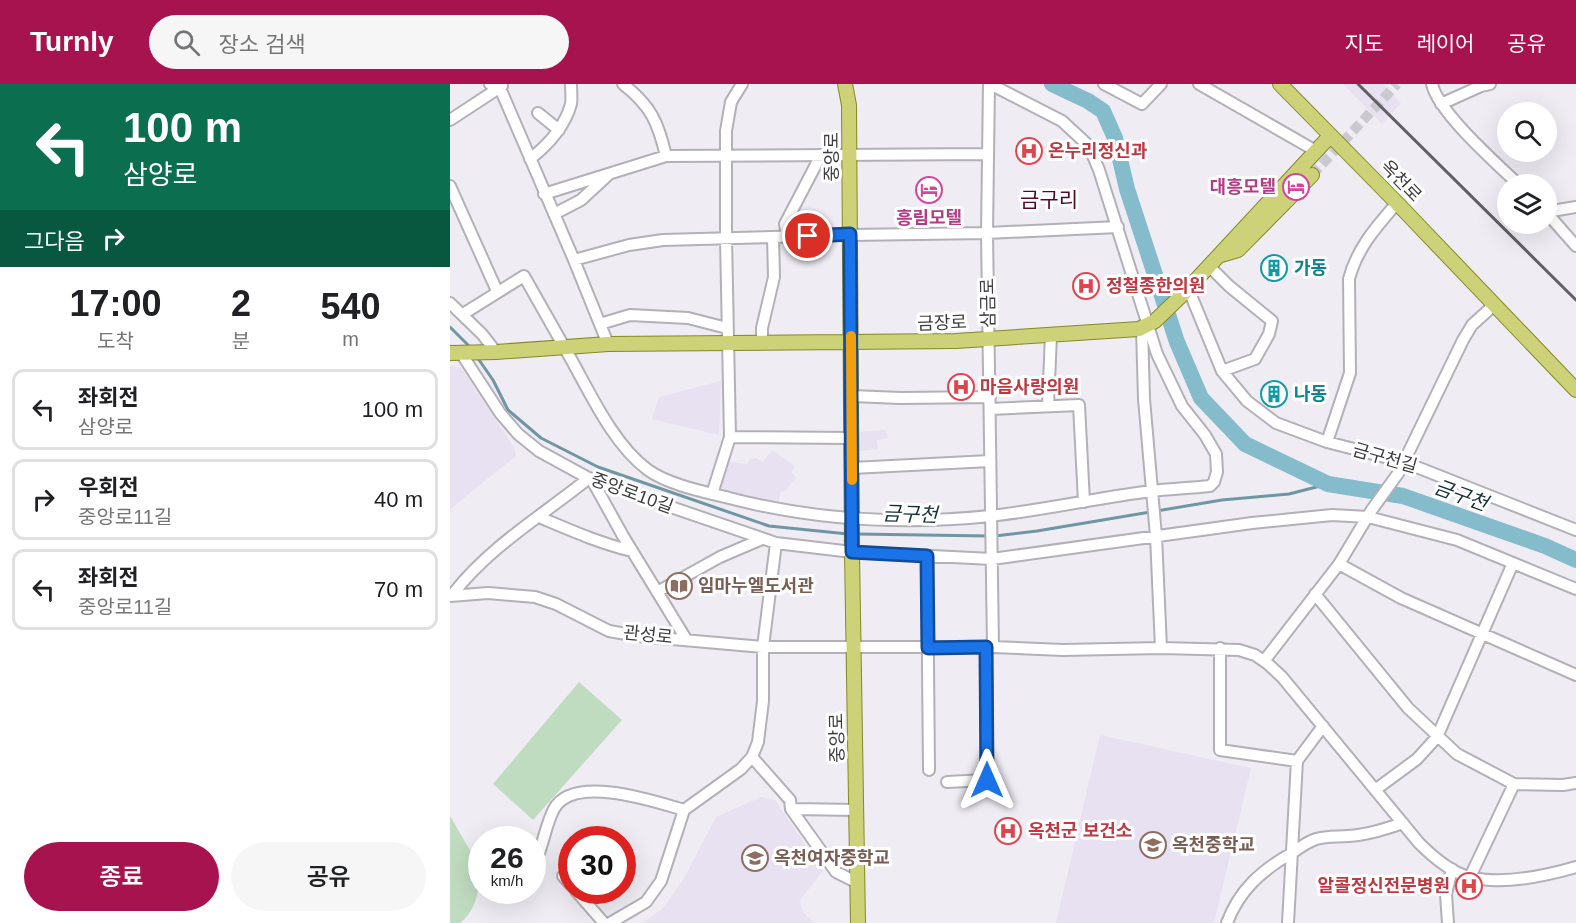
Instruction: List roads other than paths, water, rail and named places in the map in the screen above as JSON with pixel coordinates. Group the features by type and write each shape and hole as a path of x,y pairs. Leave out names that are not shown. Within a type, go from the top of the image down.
{"main road":[{"name":"중앙로","path":"845,84 849,105 850,155 852,552 858,923"},
{"name":"옥천로","path":"1280,84 1398,203 1576,390"},
{"path":"1148,325 1186,291 1330,136"},
{"path":"1214,261 1238,250 1312,175"},
{"name":"금장로","path":"455,355 608,344 851,343 989,339 1148,325"}],"street":[{"path":"530,159 559,130 571,103 571,84"},
{"path":"623,84 647,104 661,135 666,156"},
{"path":"712,494 730,437 726,156 728,115 731,102 742,84"},
{"path":"463,314 524,276 595,402 620,441 649,470 712,494 788,512 852,523 991,519 1084,502 1210,486 1214,482 1217,463 1212,445 1172,389 1148,325 1100,170 1089,146 1062,121 989,84"},
{"name":"삼금로","path":"989,84 987,233 992,556"},
{"path":"1104,84 1142,104 1161,84"},
{"path":"1199,84 1316,152"},
{"path":"1431,84 1441,104 1508,174"},
{"path":"1441,104 1480,86 1490,84"},
{"path":"450,120 499,85 608,344"},
{"path":"538,113 559,130"},
{"path":"544,194 666,156 987,154"},
{"path":"787,236 785,224 821,155"},
{"path":"554,214 581,200 610,173"},
{"path":"450,186 497,291"},
{"name":"금구천길","path":"1327,442 1350,373 1349,279 1357,255 1398,203"},
{"path":"1557,210 1576,207"},
{"path":"1557,224 1576,246"},
{"path":"574,260 663,240 850,234 987,233 1118,227"},
{"path":"762,343 762,328 774,277 773,237"},
{"path":"1214,261 1229,286 1272,321 1269,334 1255,359 1222,371"},
{"name":"금구천길","path":"1186,291 1222,371 1247,401 1276,423 1576,530"},
{"path":"450,303 483,334 494,352"},
{"path":"1494,305 1472,325 1463,340 1401,467 1339,564 1264,661 1282,677 1434,858 1470,877 1500,880 1576,867"},
{"path":"600,324 630,315 688,318 727,328"},
{"path":"1148,325 1144,399 1156,533 1161,648"},
{"path":"1048,406 1051,335"},
{"name":"중앙로10길","path":"455,355 518,434 539,452 590,479 776,543 852,552 927,556 992,556 1156,533 1332,515 1370,514 1457,540 1576,588"},
{"path":"851,396 990,397"},
{"path":"990,409 1079,405 1084,502"},
{"path":"730,437 851,438"},
{"path":"852,468 990,461"},
{"path":"451,595 483,562 590,479 686,639"},
{"path":"539,517 613,546 632,550"},
{"path":"657,592 720,557 762,539"},
{"path":"610,923 646,902 661,881 684,810 741,769 752,756 759,742 763,701 763,647 776,543"},
{"path":"927,556 929,770"},
{"path":"947,782 987,780 992,556"},
{"path":"1339,564 1401,598 1576,675"},
{"path":"1375,790 1417,759 1437,737 1513,564"},
{"name":"관성로","path":"451,595 488,592 535,597 556,604 609,631 638,636 763,647 990,647 1063,650 1220,648 1239,650 1255,655 1264,661"},
{"path":"1315,594 1408,708 1457,754 1514,783 1563,785 1576,783"},
{"path":"1220,648 1220,750 1297,761"},
{"path":"1288,923 1297,761 1323,726"},
{"path":"752,756 790,800 791,809 836,872 858,884"},
{"path":"1470,877 1514,783"},
{"path":"546,832 554,808 570,795 596,790 649,800 684,810"},
{"path":"791,809 857,810"},
{"path":"1227,923 1236,903 1248,886 1271,865 1313,840 1375,832 1403,823"},
{"path":"1448,923 1446,894 1452,869"},
{"path":"587,904 604,923"}],"waterway":[{"name":"금구천","path":"1052,84 1088,101 1103,111 1115,138 1127,189 1177,342 1201,398 1245,444 1328,484 1403,496 1545,546 1576,560"},
{"name":"금구천","path":"450,327 472,349"},
{"name":"금구천","path":"477,357 493,380 508,410 541,438 598,467 769,526 848,534"},
{"name":"금구천","path":"995,536 1222,500 1289,494 1328,484"},
{"name":"금구천","path":"857,534 989,536"}],"tunnel":[{"path":"1312,175 1397,84"}],"railway":[{"path":"1358,84 1576,300"}],"place":[{"name":"온누리정신과","path":"1029,151"},
{"name":"대흥모텔","path":"1296,187"},
{"name":"흥림모텔","path":"929,190"},
{"name":"가동","path":"1274,268"},
{"name":"정철종한의원","path":"1086,286"},
{"name":"마음사랑의원","path":"961,387"},
{"name":"나동","path":"1274,394"},
{"name":"임마누엘도서관","path":"679,586"},
{"name":"옥천군 보건소","path":"1008,831"},
{"name":"옥천중학교","path":"1153,845"},
{"name":"옥천여자중학교","path":"755,858"},
{"name":"알콜정신전문병원","path":"1469,886"}],"district":[{"name":"금구리","path":"1049,200"}]}
